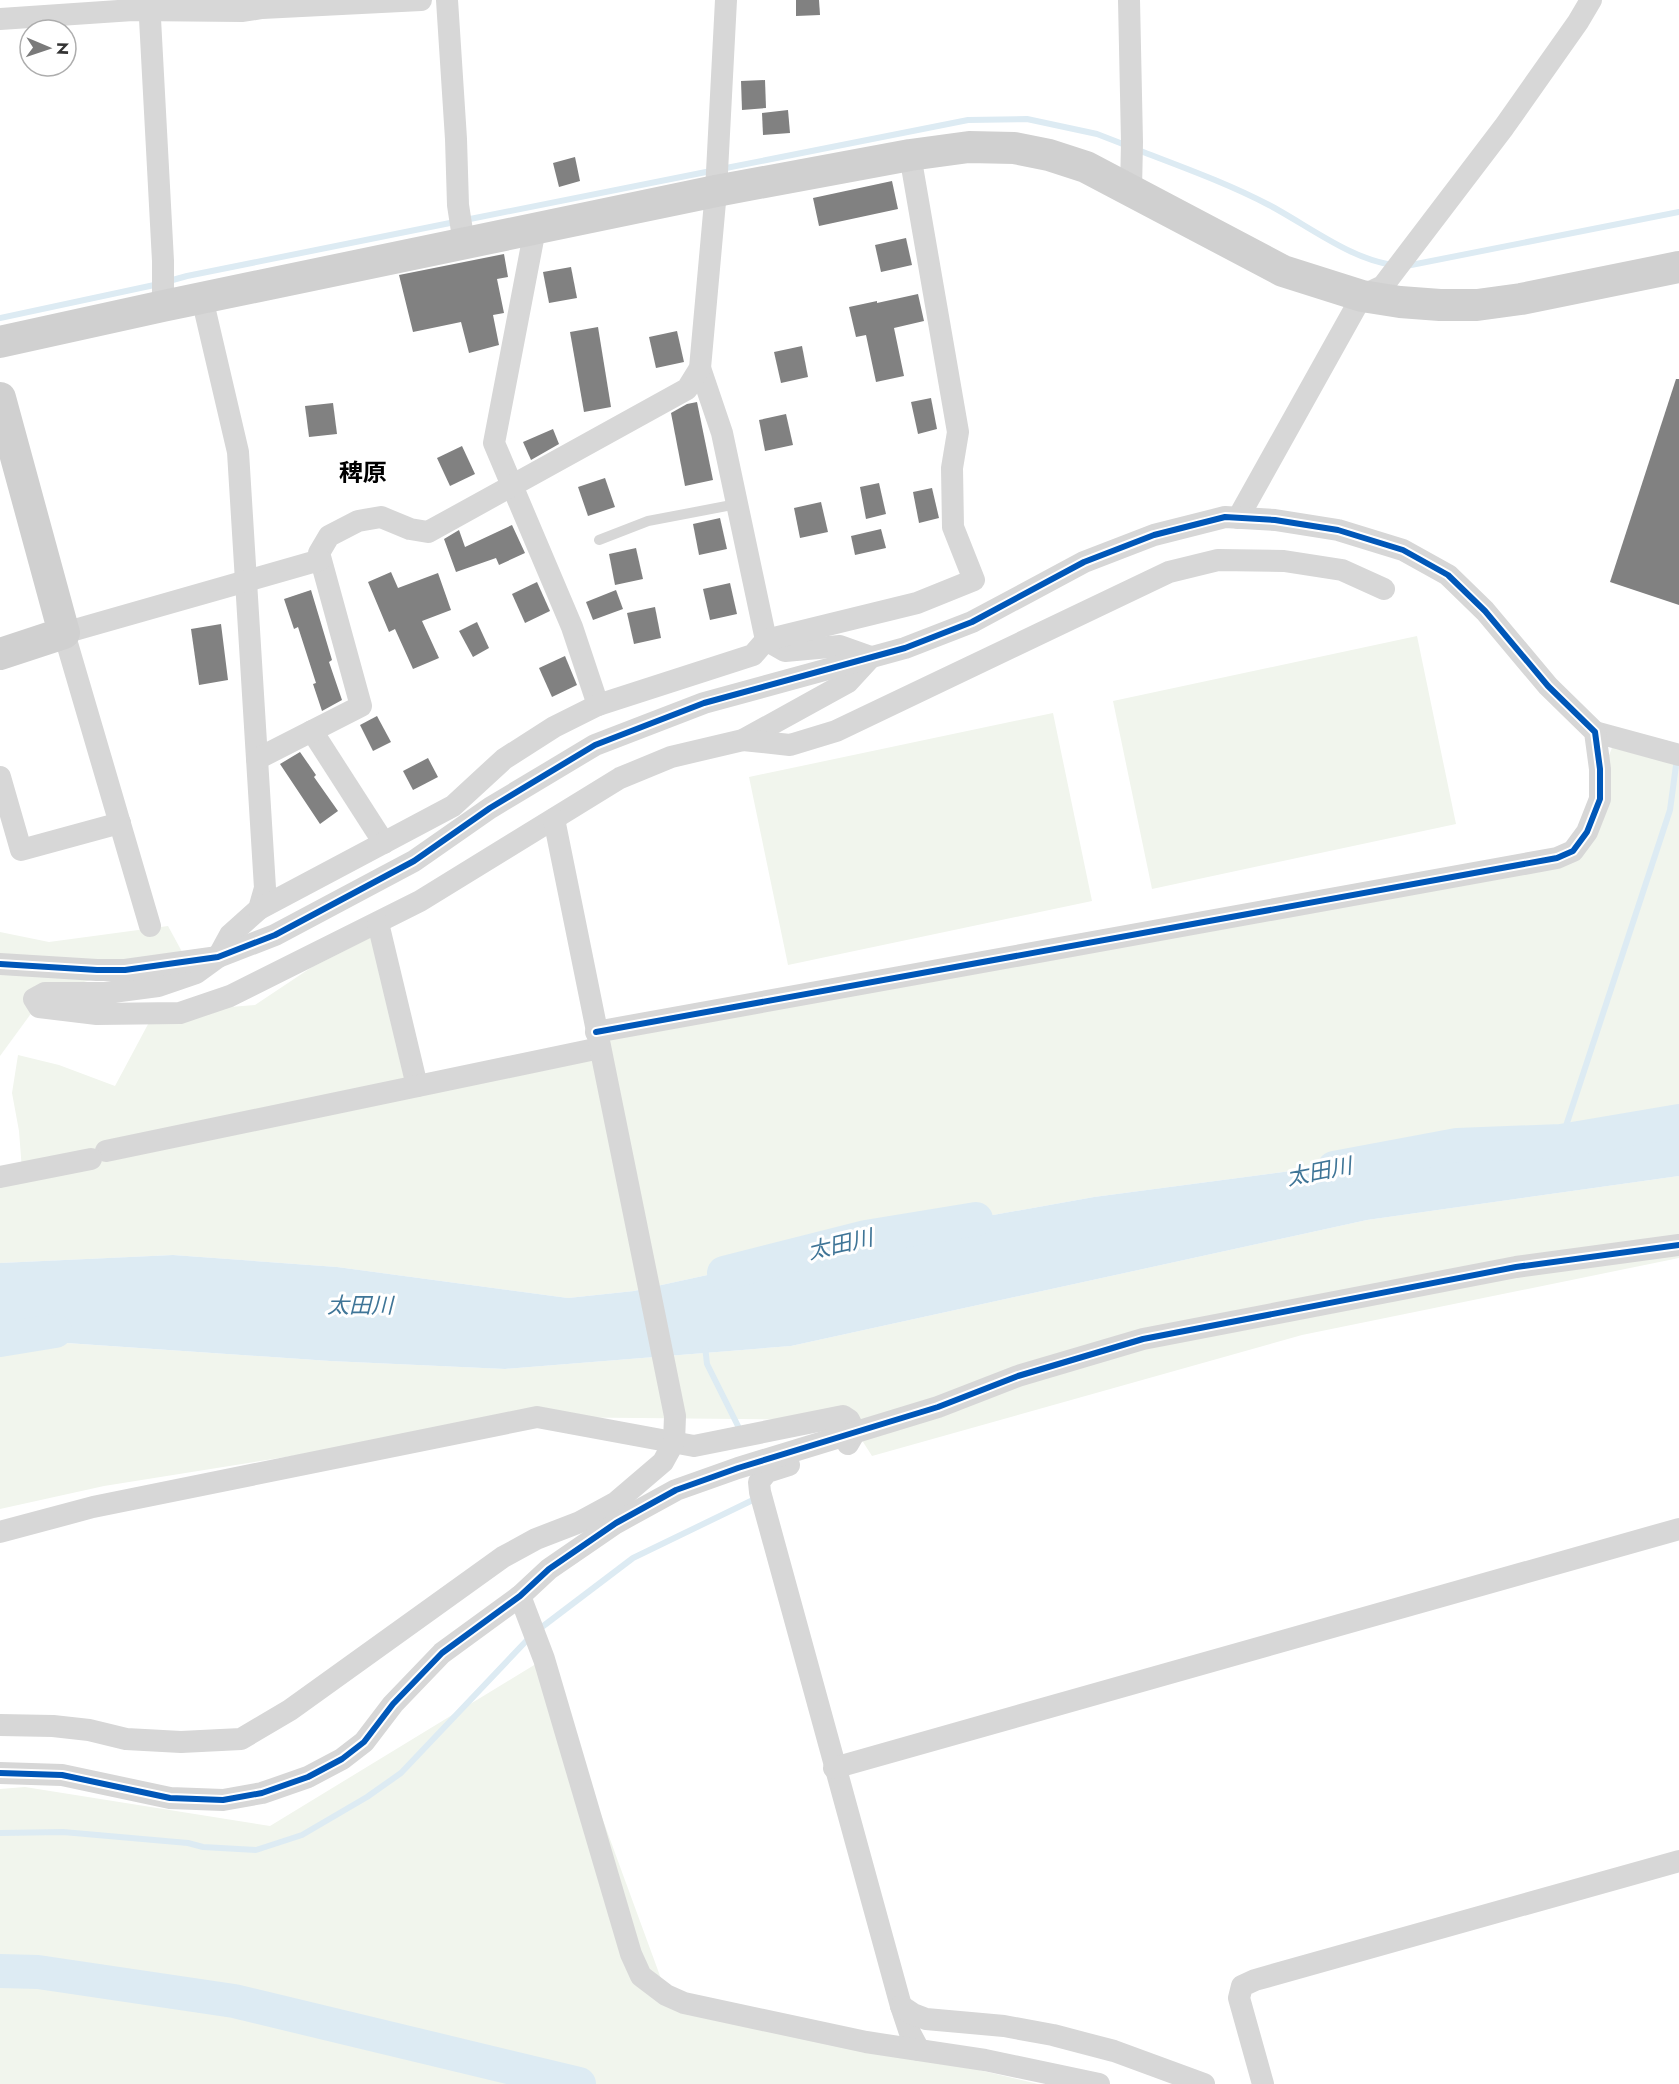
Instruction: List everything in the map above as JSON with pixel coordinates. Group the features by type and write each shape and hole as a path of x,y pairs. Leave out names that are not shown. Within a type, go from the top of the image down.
{"street":[{"path":"0,19 149,5 243,10 422,0"},
{"path":"447,0 458,205 465,244"},
{"path":"726,0 716,191 700,368 722,433 766,640 785,651 840,646 871,657"},
{"path":"1129,0 1131,190"},
{"path":"1238,518 1362,296 1383,286 1390,277 1504,127 1591,0"},
{"path":"149,5 163,261 163,306"},
{"path":"0,342 716,191 910,155 969,147 1014,148 1049,155 1086,167 1283,271 1362,296 1430,304 1478,304 1521,299 1678,267"},
{"path":"871,657 848,682 743,740 671,757 620,778 420,901 230,996 180,1013 97,1014 39,1007 34,999 45,993 105,993 158,986 196,973 218,957 230,935 259,909 453,806 504,759 554,727 598,705 753,655 766,640 917,603 974,580 953,527 952,468 958,432 910,155"},
{"path":"535,229 494,443 572,627 598,705"},
{"path":"202,298 238,452 265,888 259,909"},
{"path":"257,759 362,706 320,560 319,553 329,536 358,521 381,517 410,529 428,532 687,389 700,368"},
{"path":"0,398 64,633 150,926"},
{"path":"0,964 125,970 218,957 275,935 414,861 490,808 595,745 704,703 905,648 972,622 1084,562 1154,535 1225,517 1275,520 1338,530 1403,550 1448,575 1485,611 1548,686 1595,732 1679,755"},
{"path":"0,654 64,633 320,560"},
{"path":"743,740 790,745 836,731 1169,572 1218,560 1284,561 1342,570 1384,589"},
{"path":"312,731 384,843"},
{"path":"0,1177 599,1047 1557,858 1573,851 1587,832 1600,799 1600,769 1595,732"},
{"path":"0,777 21,849 120,823"},
{"path":"0,1725 53,1726 89,1730 126,1739 170,1742 241,1739 290,1710 503,1557 536,1539 580,1522 615,1503 663,1462 674,1442 675,1416 554,819"},
{"path":"378,923 417,1086"},
{"path":"0,1773 62,1775 170,1798 223,1800 271,1790 308,1777 342,1758 364,1742 393,1704 442,1653 520,1596 549,1569 616,1523 676,1490 738,1468 938,1407 1018,1376 1143,1339 1516,1267 1679,1245"},
{"path":"0,1532 93,1508 537,1418 694,1446 843,1416 849,1420 855,1432"},
{"path":"855,1432 849,1444 767,1472 759,1482 760,1492 901,2006 919,2050"},
{"path":"834,1768 1679,1529"},
{"path":"520,1596 544,1659 631,1954 641,1976 666,1995 684,2003 866,2042 986,2060 1099,2084"},
{"path":"1263,2084 1239,1998 1242,1986 1679,1861"},
{"path":"901,2006 926,2019 1004,2026 1053,2035 1114,2051 1204,2084"}],"lane":[{"path":"599,540 648,522 737,504"}],"shaded area":[{"path":"1417,636 1456,824 1152,889 1113,701"},
{"path":"1053,713 1092,901 788,965 749,777"},
{"path":"1616,737 1679,754 1679,1125 1503,1143 1094,1197 932,1226 634,1291 568,1298 337,1267 173,1255 0,1263 0,1175 22,1170 19,1131 12,1093 18,1055 59,1065 115,1086 154,1013 255,1005 378,923 416,1082 831,989 1573,851"},
{"path":"168,926 187,961 125,970 46,993 0,1056 0,932 49,942"},
{"path":"1679,1176 1679,1258 1302,1335 872,1456 849,1420 537,1417 104,1486 0,1509 0,1340 330,1361 505,1369 791,1346 1367,1220"},
{"path":"544,1659 667,1995 1038,2084 0,2084 0,1789 25,1787 270,1826"}],"water":[{"path":"1679,1125 1679,1176 1367,1220 791,1346 505,1369 330,1361 0,1340 0,1263 173,1255 337,1267 568,1298 634,1291 932,1226 1094,1197 1503,1143"}],"building":[{"path":"796,0 819,0 820,15 796,16"},
{"path":"765,80 766,108 742,110 741,81"},
{"path":"788,110 790,133 763,135 762,113"},
{"path":"575,157 580,181 559,187 553,163"},
{"path":"892,181 898,209 819,226 813,198"},
{"path":"906,238 912,265 881,272 875,245"},
{"path":"504,254 508,277 497,279 504,313 493,315 499,345 469,353 461,322 413,332 399,275"},
{"path":"571,267 577,298 549,303 543,272"},
{"path":"918,294 924,321 894,328 904,376 876,382 866,335 856,337 849,307"},
{"path":"598,327 611,407 584,412 570,332"},
{"path":"677,331 684,362 656,368 649,337"},
{"path":"802,346 808,377 781,383 774,352"},
{"path":"1676,379 1679,379 1679,605 1610,582"},
{"path":"931,398 937,429 918,434 911,402"},
{"path":"697,402 713,480 685,486 671,413 687,404"},
{"path":"333,403 337,434 309,437 305,406"},
{"path":"786,414 793,445 765,451 759,420"},
{"path":"553,429 559,444 531,460 523,442"},
{"path":"462,446 475,474 450,486 437,458"},
{"path":"605,478 615,507 588,516 578,487"},
{"path":"879,483 886,514 866,519 860,487"},
{"path":"932,488 939,518 919,523 913,492"},
{"path":"821,502 828,532 800,538 794,508"},
{"path":"720,518 727,549 699,555 693,524"},
{"path":"512,525 525,553 499,565 496,558 456,572 444,539 459,530 465,547"},
{"path":"881,529 886,548 855,555 851,536"},
{"path":"636,548 643,579 615,585 609,554"},
{"path":"391,572 398,588 438,573 451,610 422,621 439,658 413,669 395,629 389,632 368,582"},
{"path":"537,582 550,611 525,623 512,594"},
{"path":"730,583 737,614 710,620 703,589"},
{"path":"311,590 332,660 329,662 342,700 322,711 313,684 316,683 298,627 294,629 284,599"},
{"path":"616,590 623,609 593,620 586,602"},
{"path":"655,607 661,638 634,644 627,613"},
{"path":"477,622 489,648 473,657 459,631"},
{"path":"221,624 228,680 199,685 191,629"},
{"path":"565,656 577,685 552,697 539,668"},
{"path":"377,716 391,742 373,751 360,725"},
{"path":"300,752 338,811 320,824 280,764"},
{"path":"428,758 438,777 413,790 403,771"}],"waterway":[{"path":"721,169 968,120 1027,119 1097,134 1128,146"},
{"path":"1138,150 1253,197 1345,249 1377,262 1393,265"},
{"path":"465,220 711,171"},
{"path":"1406,266 1679,212"},
{"path":"169,281 455,222"},
{"path":"0,318 159,284"},
{"path":"1561,1141 1670,810 1677,758"},
{"name":"太田川","path":"1334,1168 1457,1145 1561,1141 1679,1121"},
{"name":"太田川","path":"724,1273 866,1237 976,1219"},
{"name":"太田川","path":"0,1340 55,1331"},
{"path":"705,1346 707,1364 741,1432"},
{"path":"538,1630 633,1558 757,1498"},
{"path":"0,1833 63,1832 188,1843 203,1847 256,1850 302,1835 367,1797 401,1773 530,1637"},
{"path":"0,1971 38,1972 234,2001 579,2084"}],"cycle path":[{"path":"0,964 125,970 218,957 275,935 414,861 490,808 595,745 704,703 905,648 972,622 1084,562 1154,535 1225,517 1275,520 1338,530 1403,550 1448,575 1485,611 1548,686 1595,732 1600,769 1600,799 1587,832 1573,851 1557,858 596,1032"},
{"path":"0,1773 62,1775 170,1798 223,1800 262,1793 308,1777 342,1759 364,1742 393,1704 442,1653 520,1596 549,1569 616,1523 676,1490 738,1468 938,1407 1018,1376 1143,1339 1516,1267 1679,1245"}],"district":[{"name":"稗原","path":"363,473"}]}
